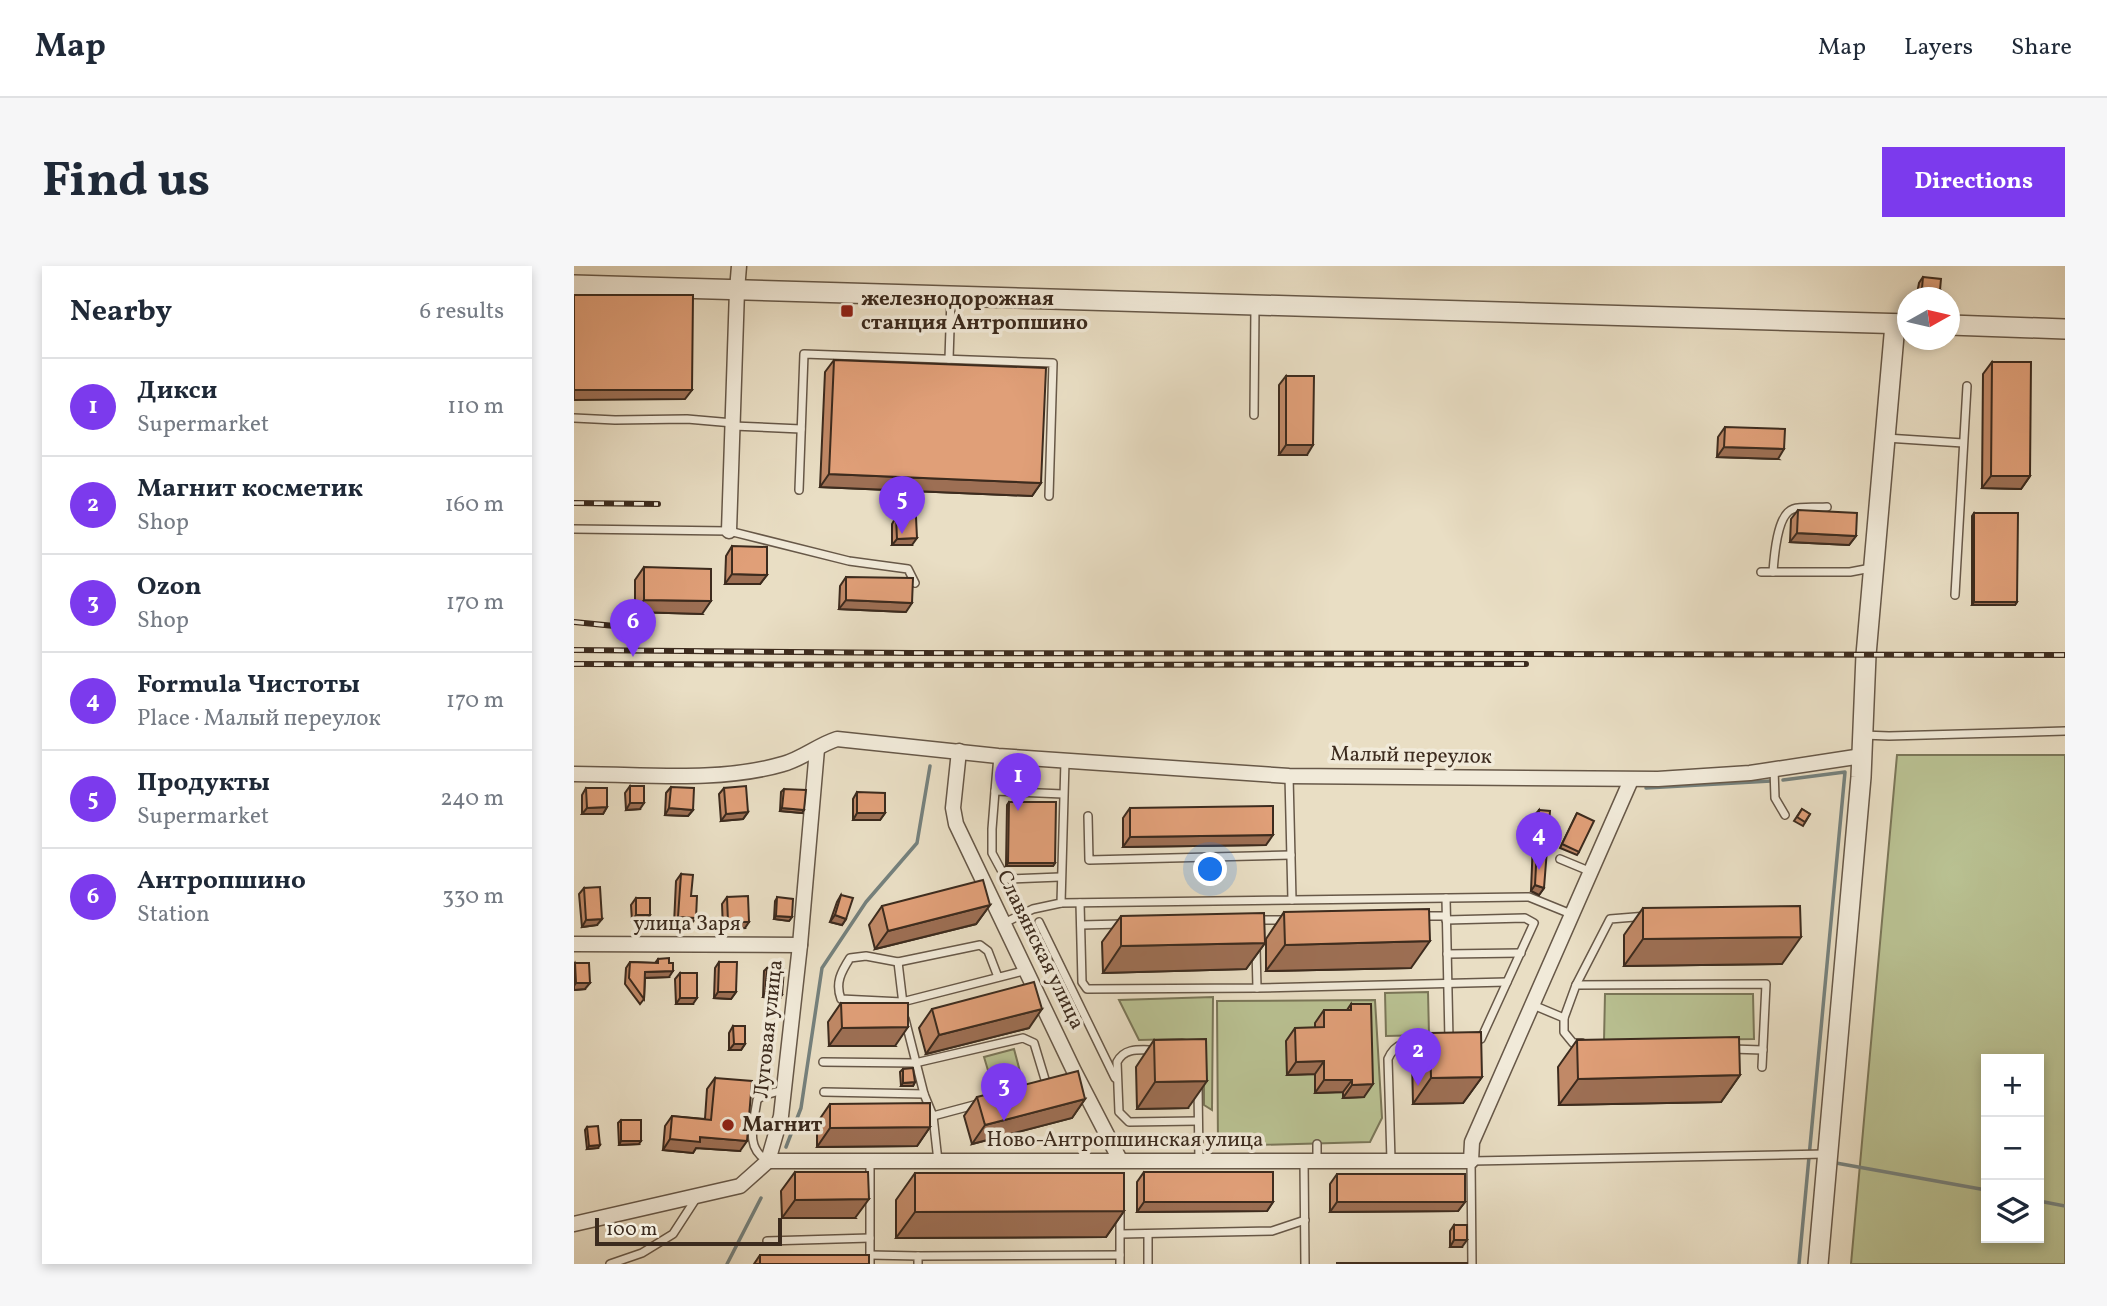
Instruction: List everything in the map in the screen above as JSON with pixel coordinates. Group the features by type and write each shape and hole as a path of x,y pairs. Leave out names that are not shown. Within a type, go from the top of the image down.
{"street":[{"path":"729,531 740,266"},
{"path":"574,285 1897,324"},
{"path":"1960,325 2065,329"},
{"path":"1818,1264 1862,756 1866,654 1885,438 1897,350"},
{"name":"Малый переулок","path":"574,774 731,775 785,764 837,739 998,756 1289,776 1631,780 1750,773 1862,756"},
{"name":"Луговая улица","path":"774,1162 800,945 817,749"},
{"name":"Славянская улица","path":"959,751 953,808 956,824 1027,970 1070,1073 1120,1166"},
{"path":"1471,1161 1472,1142 1631,780"},
{"name":"улица Заря","path":"574,944 800,945"},
{"name":"Ново-Антропшинская улица","path":"774,1162 870,1160 1120,1166 1199,1160 1471,1161"},
{"path":"574,1224 740,1186 774,1162"}],"lane":[{"path":"949,359 951,297"},
{"path":"1254,415 1255,306"},
{"path":"799,490 804,354 1053,363 1049,496"},
{"path":"1955,595 1967,386"},
{"path":"574,418 687,419 801,429"},
{"path":"1885,438 1963,443"},
{"path":"1773,572 1774,545 1787,513 1793,509 1827,508"},
{"path":"574,529 729,531 873,566 901,566 908,569 915,583"},
{"path":"1760,572 1850,572 1874,567"},
{"path":"1863,735 2065,731"},
{"path":"998,756 992,853 1006,880 1060,877"},
{"path":"1061,903 1065,760"},
{"path":"1774,769 1775,798 1785,815"},
{"path":"1289,776 1293,900"},
{"path":"995,791 1063,794"},
{"path":"1088,816 1089,860 1291,855"},
{"path":"1560,859 1589,871"},
{"path":"1004,923 1032,909 1061,903 1529,897 1572,914"},
{"path":"1446,898 1449,1042"},
{"path":"1255,901 1257,988"},
{"path":"1080,903 1082,982 1087,989"},
{"path":"1391,1160 1388,1059 1393,1048 1404,1043 1481,1039 1534,923 1525,918 1419,916"},
{"path":"1587,1043 1573,1043 1564,1032 1563,1018 1576,985 1610,919 1663,916"},
{"path":"1242,920 1296,919"},
{"path":"1039,922 1117,1082"},
{"path":"1081,925 1135,923"},
{"path":"998,977 988,951 980,945 898,962 866,956 850,958 840,972 837,989 841,999 902,1002 1027,970"},
{"path":"1447,954 1521,953"},
{"path":"898,962 902,1002 915,1063 933,1116 938,1161"},
{"path":"1076,995 1087,989 1507,982"},
{"path":"1576,985 1766,984 1762,1068"},
{"path":"1532,1005 1563,1018"},
{"path":"823,1062 915,1063 1023,1038 1034,1043 1046,1086"},
{"path":"1162,1049 1127,1050 1121,1054 1117,1062 1119,1112 1129,1122 1198,1121"},
{"path":"1723,1049 1763,1050"},
{"path":"1197,1075 1199,1160"},
{"path":"1034,1089 1056,1081"},
{"path":"774,1162 756,1153 752,1145 757,1100 784,1090"},
{"path":"824,1092 924,1094"},
{"path":"933,1116 984,1102"},
{"path":"1306,1264 1305,1220 1311,1160 1317,1144"},
{"path":"1472,1264 1471,1161 1828,1154"},
{"path":"870,1160 870,1264"},
{"path":"610,1264 642,1253 673,1234 698,1196"},
{"path":"1120,1197 1120,1264"},
{"path":"1121,1234 1272,1231 1305,1220"},
{"path":"1148,1234 1148,1264"},
{"path":"767,1241 870,1238"},
{"path":"870,1255 918,1260 1045,1260 1120,1255"}],"green space":[{"path":"1897,755 2065,755 2065,1264 1851,1264"},
{"path":"1428,992 1429,1035 1386,1036 1385,993"},
{"path":"1605,994 1753,994 1754,1039 1604,1041"},
{"path":"1213,997 1212,1110 1204,1105 1204,1057 1195,1042 1182,1039 1139,1040 1119,1000"},
{"path":"1375,1000 1382,1118 1370,1142 1218,1146 1217,1001"},
{"path":"1014,1049 1022,1079 993,1087 984,1057"}],"building":[{"path":"1923,277 1941,279 1940,287 1922,287"},
{"path":"574,295 693,295 692,390 574,390"},
{"path":"834,360 1046,368 1041,483 829,474"},
{"path":"1992,362 2031,362 2030,476 1991,476"},
{"path":"1286,376 1314,376 1313,445 1286,445"},
{"path":"1725,427 1785,429 1784,449 1724,447"},
{"path":"1798,510 1857,513 1856,536 1797,533"},
{"path":"1974,513 2018,513 2017,602 1974,602"},
{"path":"896,517 916,517 917,538 897,539"},
{"path":"732,546 767,547 767,575 732,574"},
{"path":"644,567 711,569 711,601 644,600"},
{"path":"846,577 913,578 912,603 846,600"},
{"path":"630,786 644,786 644,803 630,803"},
{"path":"746,786 748,812 726,814 724,788"},
{"path":"671,787 694,788 693,810 669,808"},
{"path":"586,788 607,788 607,807 587,808"},
{"path":"784,789 806,790 804,810 782,808"},
{"path":"857,792 885,793 885,813 857,813"},
{"path":"1009,802 1056,802 1055,863 1008,863"},
{"path":"1273,806 1273,835 1130,837 1130,808"},
{"path":"1802,809 1810,814 1805,822 1797,817"},
{"path":"1539,810 1550,811 1544,888 1535,885"},
{"path":"1577,813 1594,821 1579,852 1562,844"},
{"path":"681,874 693,875 691,896 697,896 696,918 678,917"},
{"path":"983,880 990,905 888,931 882,906"},
{"path":"600,887 602,919 586,920 584,888"},
{"path":"841,895 853,898 846,919 835,915"},
{"path":"748,896 749,922 728,922 727,897"},
{"path":"777,897 793,899 792,917 776,916"},
{"path":"636,898 650,898 650,915 636,915"},
{"path":"1800,906 1801,937 1643,939 1643,908"},
{"path":"1429,909 1430,941 1285,945 1284,912"},
{"path":"1264,913 1265,943 1121,946 1121,916"},
{"path":"669,958 669,963 673,963 673,971 645,972 644,999 629,978 630,962 658,963 658,959"},
{"path":"719,962 737,962 736,992 718,992"},
{"path":"575,963 589,963 590,983 576,983"},
{"path":"767,968 784,969 782,995 765,994"},
{"path":"680,973 697,973 697,998 680,998"},
{"path":"1034,982 1042,1009 939,1035 932,1009"},
{"path":"841,1003 908,1003 908,1027 842,1028"},
{"path":"1351,1004 1371,1004 1373,1084 1352,1085 1352,1080 1324,1080 1324,1061 1296,1062 1295,1028 1324,1027 1324,1010 1351,1010"},
{"path":"733,1026 745,1026 745,1044 734,1044"},
{"path":"1481,1032 1482,1077 1431,1078 1430,1033"},
{"path":"1739,1037 1740,1075 1578,1079 1577,1040"},
{"path":"1206,1039 1207,1081 1155,1082 1154,1040"},
{"path":"913,1068 915,1082 903,1083 903,1069"},
{"path":"1078,1071 1085,1099 985,1125 977,1097"},
{"path":"715,1078 752,1081 747,1141 700,1137 700,1142 670,1139 672,1116 711,1120"},
{"path":"930,1103 930,1127 830,1128 830,1104"},
{"path":"621,1120 641,1120 641,1141 621,1141"},
{"path":"598,1126 600,1145 589,1146 587,1127"},
{"path":"795,1172 868,1172 869,1199 795,1200"},
{"path":"1144,1172 1273,1172 1273,1202 1144,1202"},
{"path":"915,1173 1124,1173 1124,1211 915,1212"},
{"path":"1337,1174 1465,1174 1465,1202 1337,1202"},
{"path":"1454,1225 1467,1225 1467,1240 1454,1240"},
{"path":"760,1255 869,1255 869,1264 760,1264"},
{"path":"1467,1263 1467,1264 1337,1264"}],"waterway":[{"path":"786,1147 801,1108 822,968 866,902 917,843 930,766"},
{"path":"1783,780 1845,772 1799,1264"},
{"path":"1646,788 1771,781"},
{"path":"1836,1163 1981,1189"},
{"path":"727,1264 761,1198"},
{"path":"2044,1202 2065,1206"}],"railway":[{"path":"574,503 658,504"},
{"path":"574,622 645,629"},
{"path":"574,650 2065,655"},
{"path":"574,664 1526,664"}],"place":[{"name":"железнодорожная станция Антропшино","path":"847,311"},
{"name":"Продукты","path":"902,534"},
{"name":"Антропшино","path":"633,657"},
{"name":"Дикси","path":"1018,811"},
{"name":"Formula Чистоты","path":"1539,870"},
{"name":"Магнит косметик","path":"1418,1086"},
{"name":"Ozon","path":"1004,1121"},
{"name":"Магнит","path":"728,1125"}]}
